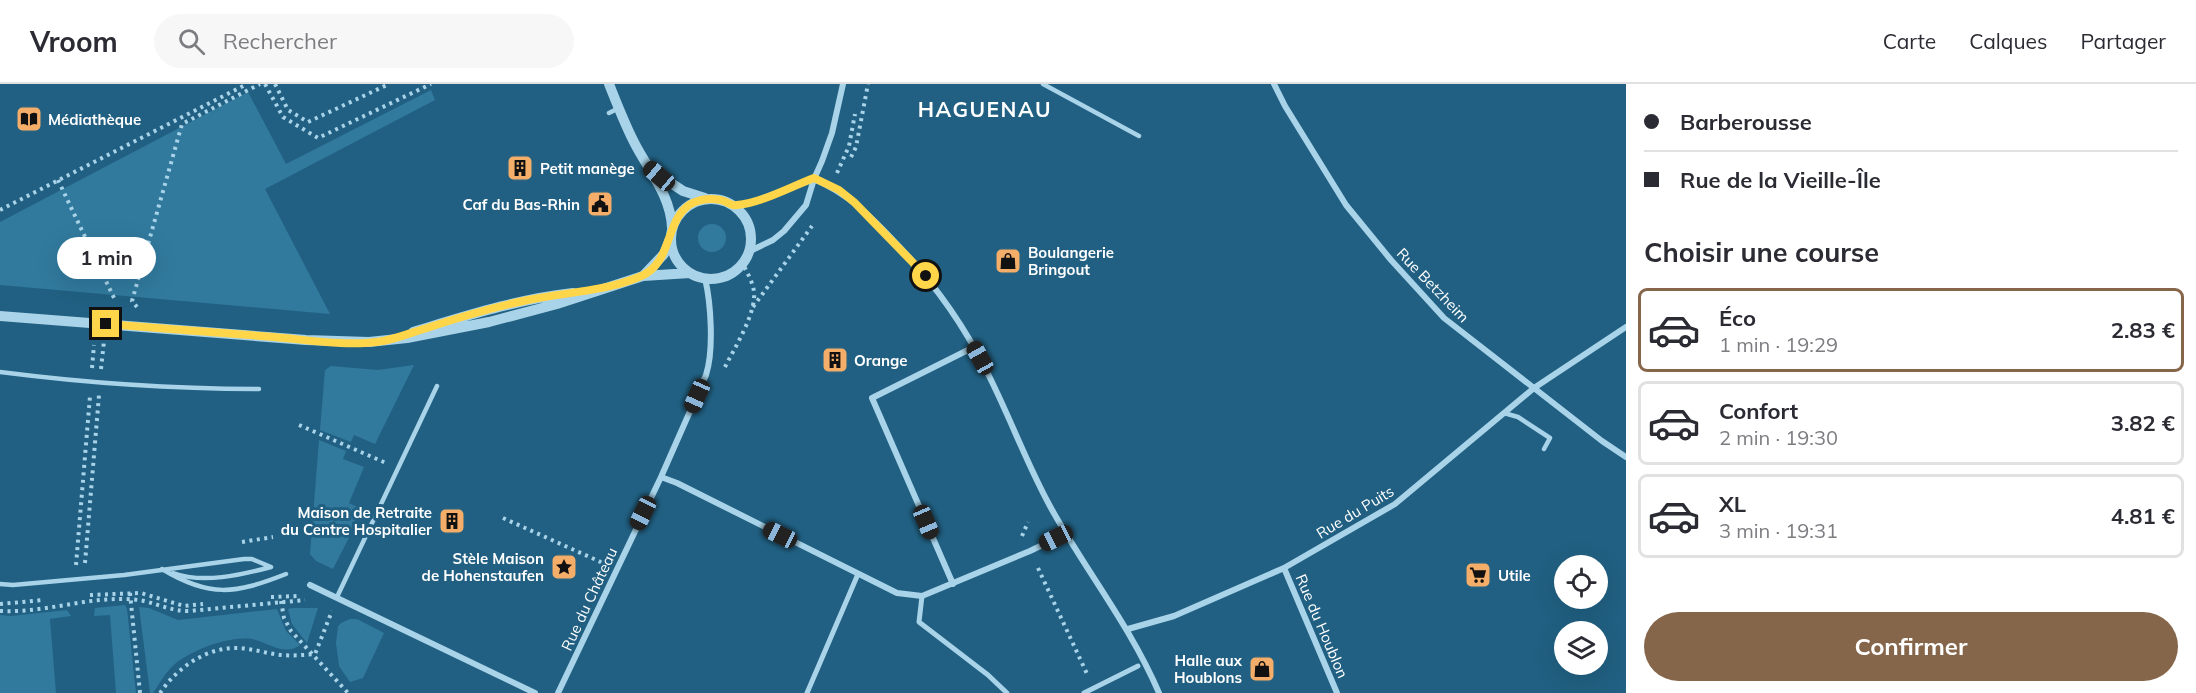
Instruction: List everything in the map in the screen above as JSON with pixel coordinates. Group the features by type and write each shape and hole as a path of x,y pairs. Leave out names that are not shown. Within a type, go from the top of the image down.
{"street":[{"path":"609,84 633,141 666,200 671,215 675,257 690,273 705,278 728,275 742,263 748,252 751,239 749,226 742,215 733,206 722,201 683,191 648,167"},
{"path":"748,252 773,240 791,225 808,200 832,133 843,84"},
{"name":"Rue Betzheim","path":"1274,84 1346,205 1391,260 1444,318 1602,441 1626,457"},
{"path":"733,206 750,203 814,178 846,195 910,258 941,294 974,347 1044,494 1083,561 1128,629 1146,662 1159,693"},
{"path":"643,276 664,254 676,219 683,210 693,203 710,199"},
{"path":"0,316 314,341 384,341 497,307 597,290 643,276 690,273"},
{"name":"Rue du Château","path":"558,693 661,477 709,366 711,342 705,278"},
{"name":"Rue du Puits","path":"1128,629 1174,616 1284,568 1395,504 1534,388 1626,327"},
{"path":"953,584 872,398 974,347"},
{"path":"661,477 897,593 922,596 1067,533"},
{"name":"Rue du Houblon","path":"1284,568 1337,693"},
{"path":"807,693 858,574"},
{"path":"310,585 535,693"},
{"path":"922,596 919,622 988,675 1007,693"},
{"path":"1084,693 1138,666"}],"lane":[{"path":"1043,84 1139,136"},
{"path":"609,113 619,108"},
{"path":"0,372 198,389 259,389"},
{"path":"337,597 437,386"},
{"path":"1502,414 1518,417 1550,438 1544,449"},
{"path":"0,584 84,579 244,558 271,567 234,575 201,578 183,577 162,569"},
{"path":"162,569 183,582 210,590 253,586 286,574"}],"path":[{"path":"0,210 247,84"},
{"path":"137,307 132,301 182,124 260,84"},
{"path":"265,84 283,117 318,138 431,84"},
{"path":"275,84 288,110 308,122 389,84"},
{"path":"851,157 856,147 868,84"},
{"path":"58,180 115,300"},
{"path":"131,307 145,309"},
{"path":"84,579 104,340 126,342 128,325"},
{"path":"92,370 94,345"},
{"path":"76,571 91,393"},
{"path":"299,425 398,469"},
{"path":"503,518 603,563"},
{"path":"1022,536 1028,522"},
{"path":"238,543 273,537"},
{"path":"1038,568 1094,688"},
{"path":"130,592 140,693"},
{"path":"82,596 141,593 184,606 337,597 315,654"},
{"path":"0,612 37,610 100,600 141,600 173,611 181,611 306,596"},
{"path":"0,604 52,598"},
{"path":"281,599 284,618 291,631 315,654 348,693"},
{"path":"160,693 184,666 209,653 237,648 282,655 315,654"}],"shaded area":[{"path":"431,90 435,100 265,189 330,314 0,285 0,222 248,92 286,164"},
{"path":"712,224 722,228 726,238 722,248 712,252 702,248 698,238 702,228"},
{"path":"414,365 375,444 354,435 351,442 320,430 325,370 331,366 378,370"},
{"path":"319,440 346,451 343,459 364,467 349,503 363,510 333,569 316,561 310,554"},
{"path":"125,605 136,693 116,693 110,615 94,616 95,608"},
{"path":"139,607 149,608 178,620 277,609 286,631 300,645 288,650 252,639 243,639 212,645 176,663 166,673 153,693 150,693"},
{"path":"318,608 307,643 292,624 288,609"},
{"path":"67,610 71,616 50,619 56,693 0,693 0,615 11,616"},
{"path":"350,619 357,619 384,633 363,678 350,682 339,666 336,643 338,626"}],"place":[{"name":"Médiathèque","path":"29,119"},
{"name":"Petit manège","path":"520,168"},
{"name":"Caf du Bas-Rhin","path":"600,204"},
{"name":"Boulangerie Bringout","path":"1008,261"},
{"name":"Orange","path":"835,360"},
{"name":"Maison de Retraite du Centre Hospitalier","path":"452,521"},
{"name":"Stèle Maison de Hohenstaufen","path":"564,567"},
{"name":"Utile","path":"1478,575"},
{"name":"Halle aux Houblons","path":"1262,669"}],"district":[{"name":"HAGUENAU","path":"985,109"}],"route":[{"path":"106,324 306,340 384,341 486,309 556,295 597,290 636,279 643,276 664,254 676,219 693,203 710,199 733,206 750,203 814,178 839,190 854,202 926,276"}]}
